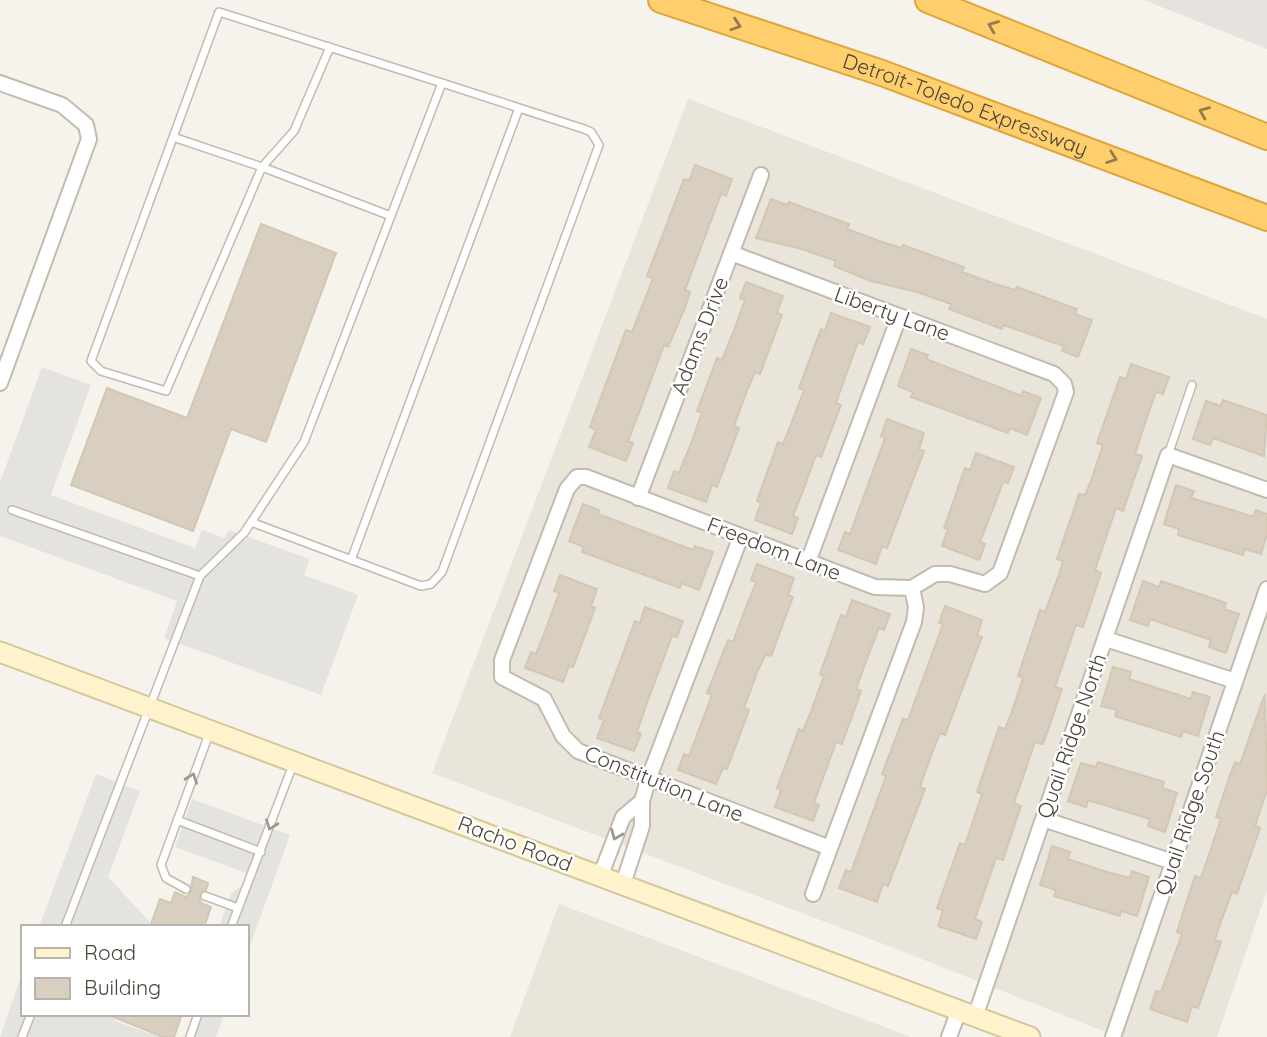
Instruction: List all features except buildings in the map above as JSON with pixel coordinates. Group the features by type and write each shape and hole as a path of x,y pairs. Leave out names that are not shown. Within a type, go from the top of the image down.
{"highway":[{"name":"Detroit-Toledo Expressway","path":"661,0 882,73 1267,218"},
{"path":"928,0 1267,137"}],"street":[{"path":"0,83 62,105 86,125 89,139 1,377"},
{"name":"Adams Drive","path":"638,498 761,175"},
{"name":"Liberty Lane","path":"731,253 1054,374 1064,384 1065,401 1000,573"},
{"path":"808,562 899,317"},
{"path":"1168,455 1267,490"},
{"name":"Quail Ridge North","path":"949,1037 978,1022 1168,455"},
{"name":"Freedom Lane","path":"502,660 567,489 577,477 586,477 875,587 912,588 935,573 950,574 985,584 1000,573"},
{"path":"623,884 642,826 642,801 648,780 741,536"},
{"path":"813,894 915,622 916,607 912,588"},
{"name":"Quail Ridge South","path":"1113,1037 1267,589"},
{"path":"1106,639 1235,681"},
{"name":"Racho Road","path":"0,652 623,884 978,1022 1030,1037"},
{"name":"Constitution Lane","path":"502,660 502,677 544,699 568,743 586,755 830,848"},
{"path":"600,877 623,817 642,801"},
{"path":"1044,819 1173,862"}],"lane":[{"path":"251,522 421,586 431,584 442,572 599,145 591,132 442,83 330,47 219,12 91,361 101,371 163,392 175,375 262,167 294,131 330,47"},
{"path":"66,925 200,576 251,522 304,442 442,83"},
{"path":"351,560 519,108"},
{"path":"173,137 262,167 391,216"},
{"path":"1168,455 1192,385"},
{"path":"12,510 200,576"},
{"path":"186,889 166,878 161,865 211,730"},
{"path":"232,925 294,761"},
{"path":"177,820 261,852"},
{"path":"205,896 238,908"},
{"path":"22,1037 30,1016"},
{"path":"190,1037 197,1016"}],"shaded area":[{"path":"1144,0 1267,0 1267,49"},
{"path":"688,99 1267,319 1267,891 1217,1037 1118,1037 894,948 432,773"},
{"path":"42,367 91,385 51,495 195,548 202,530 225,538 229,530 310,559 304,575 358,595 321,695 164,638 177,601 0,536 0,482"},
{"path":"96,774 140,791 108,877 150,922 149,925 40,925"},
{"path":"192,799 290,835 248,951 248,925 220,925 231,893 242,886 246,873 175,847"},
{"path":"559,904 911,1037 510,1037"},
{"path":"21,977 21,1016 116,1016 115,1021 160,1037 0,1037"},
{"path":"193,1016 223,1016 216,1037 185,1037"}]}
